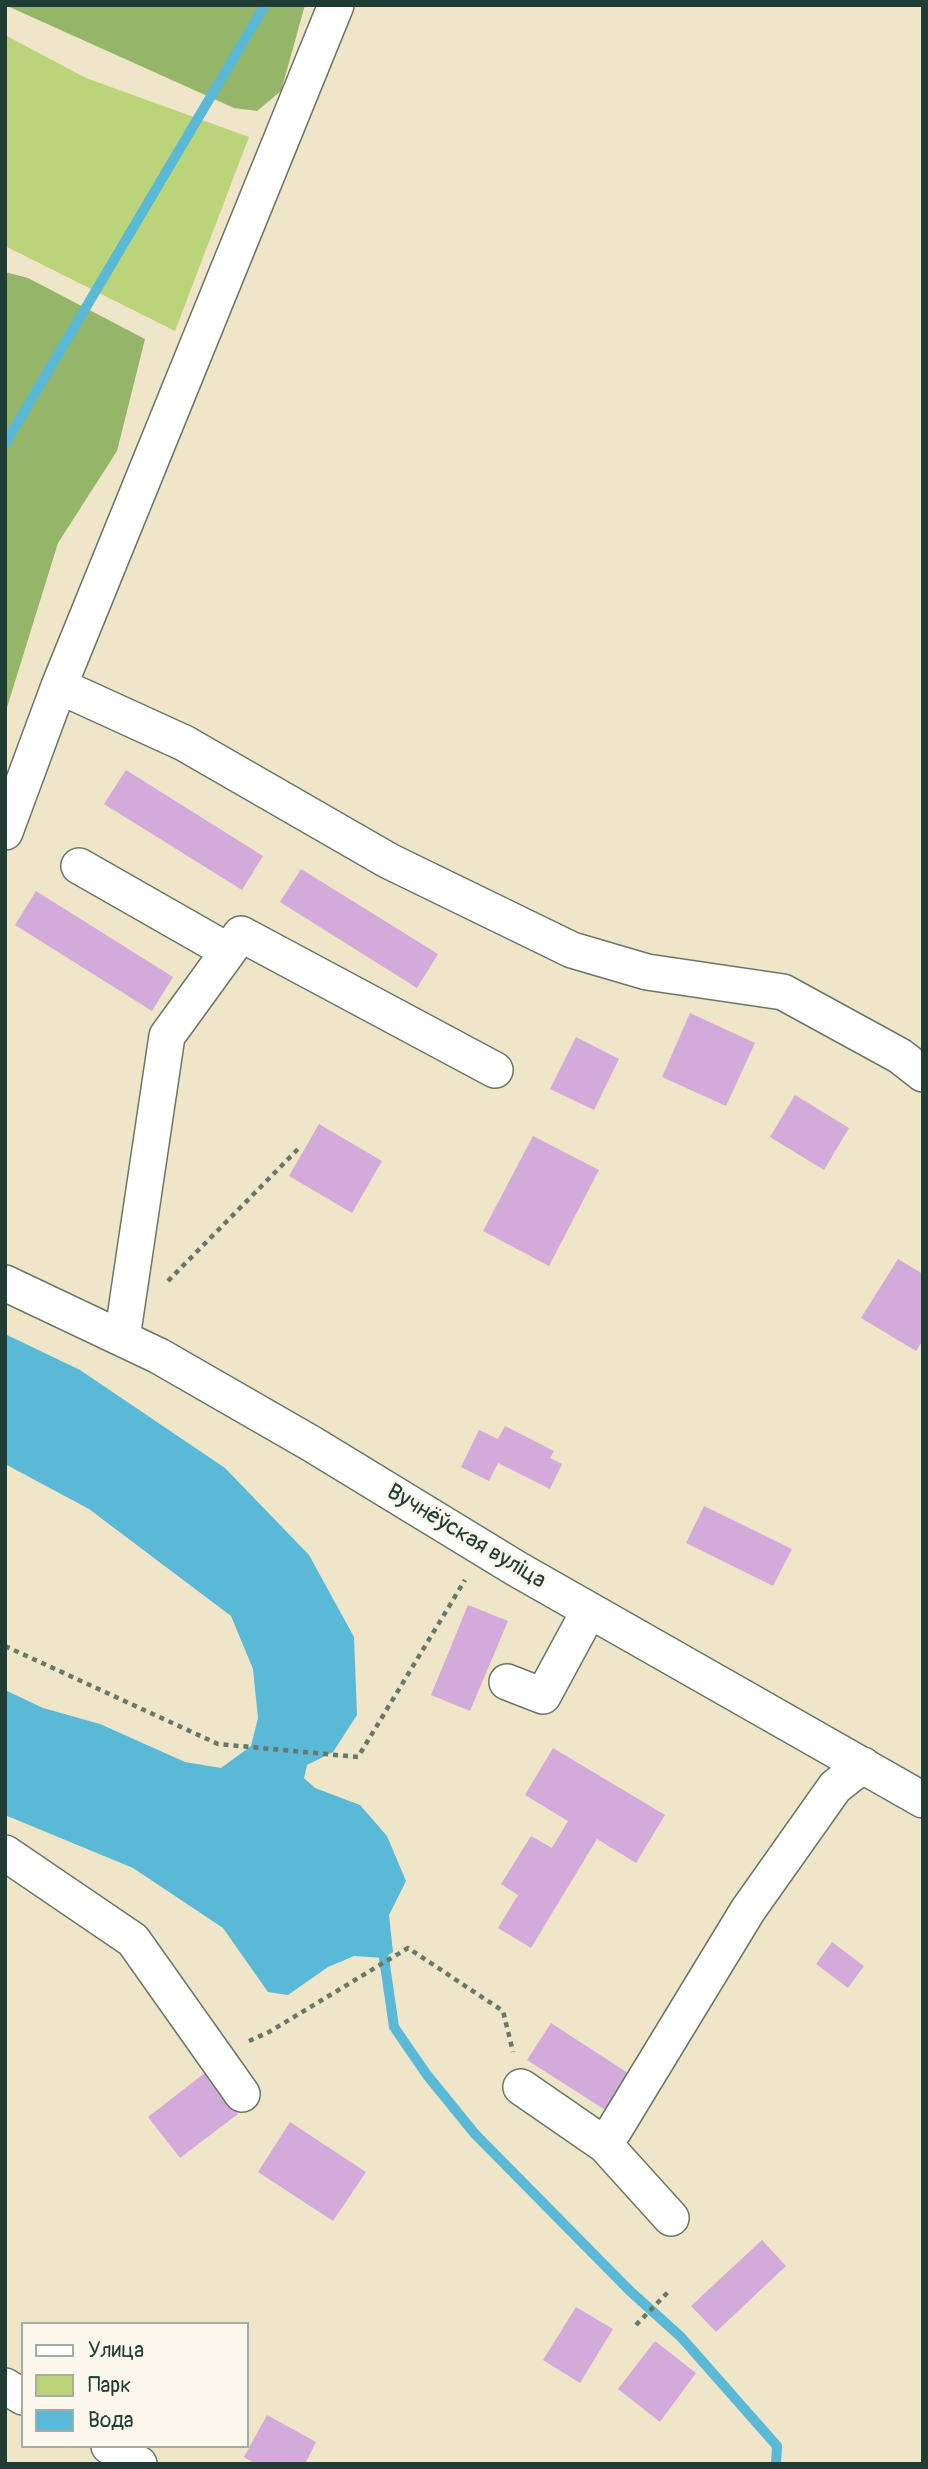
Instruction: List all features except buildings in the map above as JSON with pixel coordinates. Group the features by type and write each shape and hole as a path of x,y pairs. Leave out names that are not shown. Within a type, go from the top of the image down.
{"street":[{"path":"5,832 59,686 336,5"},
{"path":"59,686 184,743 389,860 572,950 647,972 783,992 900,1056 923,1074"},
{"path":"79,866 228,951"},
{"path":"122,1338 167,1036 241,934 495,1070"},
{"name":"Вучнёўская вуліца","path":"5,1283 122,1338 312,1444 589,1611 923,1800"},
{"path":"508,1682 543,1696 589,1611"},
{"path":"605,2145 748,1910 835,1787 863,1765"},
{"path":"5,1853 133,1940 242,2094"},
{"path":"521,2087 605,2145 671,2218"},
{"path":"5,2386 21,2396"},
{"path":"112,2448 139,2464"}],"path":[{"path":"129,1286 162,1287 300,1147"},
{"path":"5,1646 218,1744 358,1757 484,1549"},
{"path":"215,2056 270,2032 362,1973 408,1948 503,2011 521,2087"},
{"path":"636,2325 669,2291"}],"green space":[{"path":"5,5 305,5 281,91 257,111 234,108"},
{"path":"5,35 86,78 249,137 175,331 5,246"},
{"path":"5,272 28,278 145,339 117,451 58,543 5,714"}],"water":[{"path":"5,1334 80,1370 225,1468 309,1555 354,1637 357,1715 333,1752 307,1765 304,1778 315,1788 360,1805 387,1836 406,1881 389,1915 393,1952 384,1958 354,1956 328,1967 288,1995 268,1992 223,1928 133,1868 5,1815 5,1690 43,1708 100,1724 185,1762 221,1768 251,1746 258,1718 253,1669 231,1616 89,1509 5,1464"}],"waterway":[{"path":"5,444 265,5"},
{"path":"384,1958 394,2027 427,2075 475,2134 630,2291 681,2337 777,2446 776,2464"}]}
